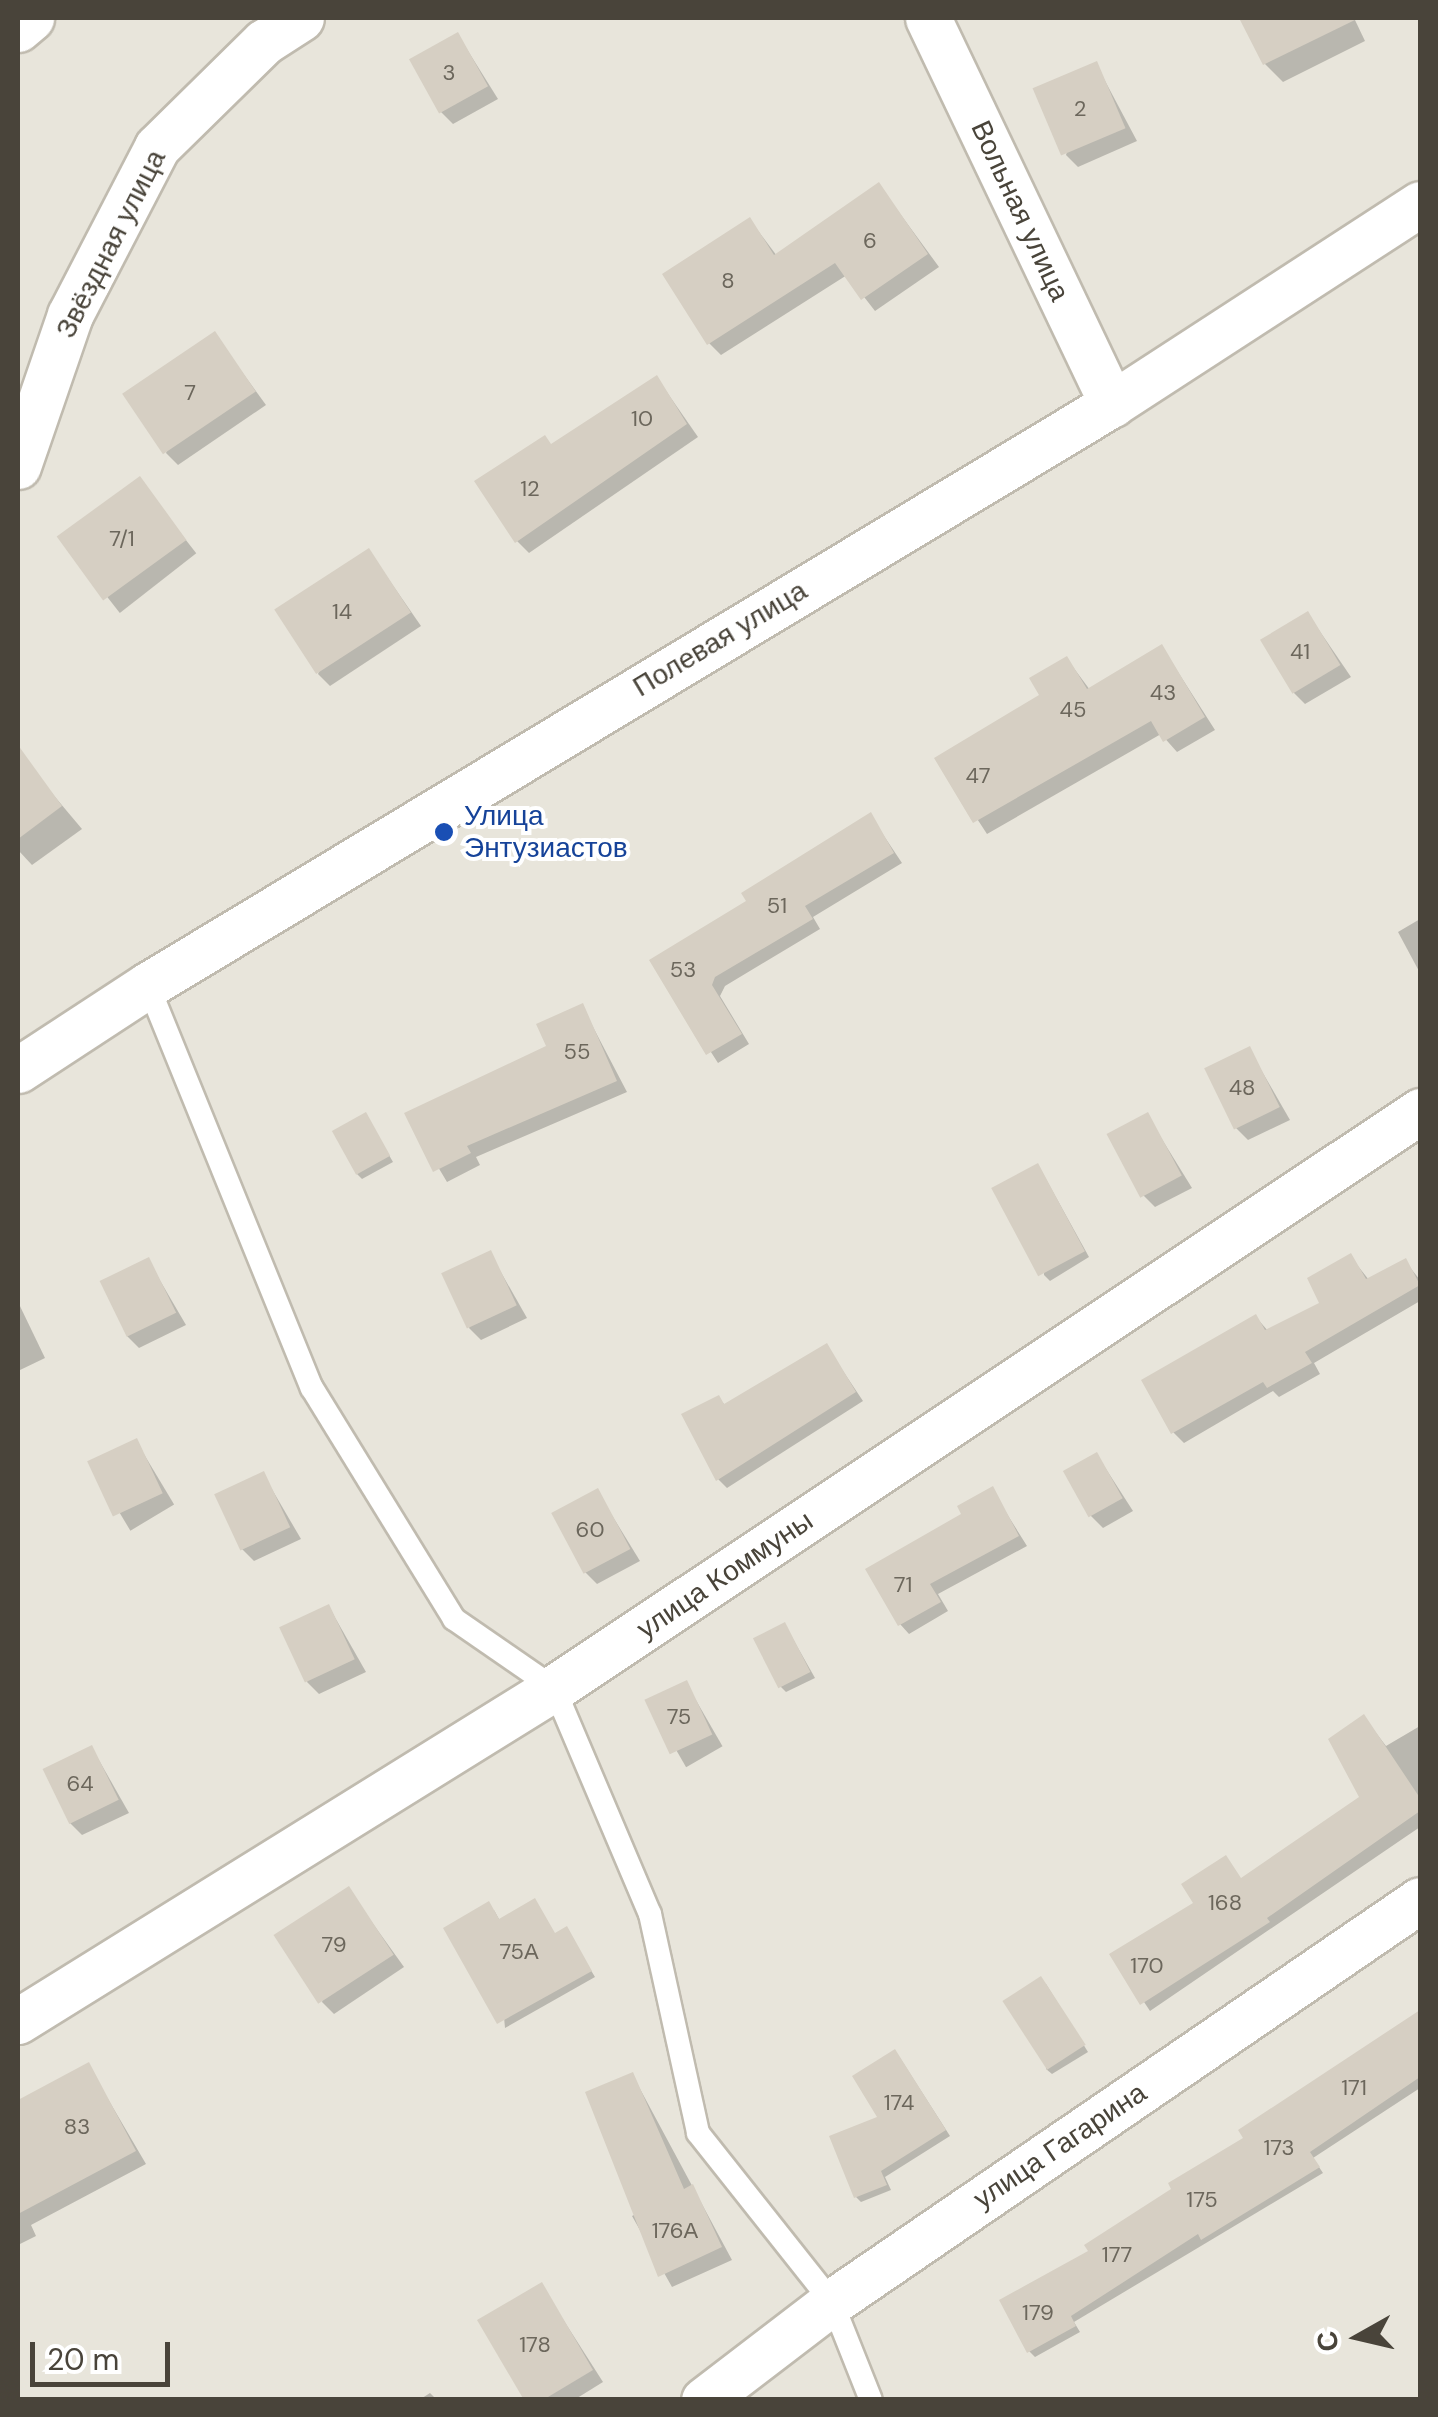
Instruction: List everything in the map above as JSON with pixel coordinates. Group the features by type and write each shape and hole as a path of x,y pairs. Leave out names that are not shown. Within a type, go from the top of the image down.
{"street":[{"path":"18,29 31,18"},
{"name":"Звёздная улица","path":"18,466 70,316 157,147 264,42 301,18"},
{"name":"Вольная улица","path":"928,18 1112,404"},
{"name":"Полевая улица","path":"18,1070 148,985 1112,404 1420,204"},
{"name":"улица Коммуны","path":"18,2021 554,1688 1420,1111"},
{"name":"улица Гагарина","path":"704,2400 832,2302 1420,1900"}],"lane":[{"path":"148,985 312,1388 454,1619 554,1688 650,1914 698,2133 832,2302 872,2400"}],"shaded area":[{"path":"18,18 1420,18 1420,2399 18,2399"}],"building":[{"path":"1239,18 1359,18 1263,65"},
{"path":"458,32 488,86 439,113 409,59"},
{"path":"1097,61 1126,128 1061,156 1033,88"},
{"path":"879,182 928,254 861,300 835,263 707,345 662,274 750,217 774,255"},
{"path":"215,331 256,392 163,454 122,394"},
{"path":"657,375 687,424 515,543 474,481 545,435 551,444"},
{"path":"140,476 186,540 103,600 57,537"},
{"path":"369,548 411,613 316,674 274,610"},
{"path":"1308,611 1340,665 1292,694 1260,640"},
{"path":"1162,644 1205,717 1163,742 1151,721 973,823 934,758 1039,695 1029,678 1067,656 1087,689"},
{"path":"18,745 62,806 18,839"},
{"path":"871,812 894,853 805,906 813,919 715,977 712,985 742,1034 706,1055 649,960 746,901 741,893"},
{"path":"583,1003 617,1081 467,1146 471,1153 433,1172 404,1113 546,1046 536,1024"},
{"path":"1250,1046 1280,1107 1234,1129 1204,1068"},
{"path":"366,1112 390,1156 356,1175 332,1131"},
{"path":"1148,1112 1182,1176 1140,1198 1107,1134"},
{"path":"1038,1163 1085,1251 1038,1276 991,1188"},
{"path":"491,1250 517,1305 467,1329 441,1273"},
{"path":"1351,1253 1366,1279 1406,1258 1420,1285 1305,1352 1312,1363 1267,1388 1263,1382 1171,1434 1141,1380 1256,1314 1265,1330 1319,1303 1307,1278"},
{"path":"149,1257 176,1313 127,1337 100,1281"},
{"path":"827,1343 856,1392 716,1481 681,1414 719,1395 724,1404"},
{"path":"137,1438 163,1493 113,1517 87,1461"},
{"path":"1097,1452 1123,1498 1089,1517 1063,1471"},
{"path":"264,1471 290,1527 240,1550 214,1494"},
{"path":"993,1486 1019,1536 930,1584 941,1602 898,1626 865,1569 961,1514 957,1506"},
{"path":"598,1488 630,1549 584,1574 551,1513"},
{"path":"329,1604 355,1659 305,1683 279,1627"},
{"path":"785,1622 810,1672 778,1688 753,1638"},
{"path":"687,1680 712,1734 670,1754 644,1700"},
{"path":"1364,1714 1420,1798 1420,1811 1267,1918 1270,1922 1140,2005 1109,1954 1193,1903 1181,1884 1226,1855 1241,1878 1359,1797 1328,1739"},
{"path":"92,1745 119,1800 69,1824 43,1769"},
{"path":"349,1886 394,1955 318,2004 274,1935"},
{"path":"535,1898 555,1933 567,1926 592,1971 497,2024 443,1928 489,1901 499,1919"},
{"path":"1041,1976 1086,2045 1047,2070 1002,2001"},
{"path":"1420,2010 1420,2077 1310,2152 1320,2167 1201,2240 1198,2234 1071,2316 1076,2326 1027,2353 999,2300 1088,2251 1084,2245 1171,2189 1168,2183 1243,2138 1238,2130"},
{"path":"895,2049 946,2130 881,2171 887,2185 854,2198 829,2136 877,2117 852,2076"},
{"path":"89,2062 136,2151 18,2214 18,2100"},
{"path":"633,2072 684,2189 693,2184 722,2247 658,2277 585,2092"},
{"path":"542,2282 593,2370 543,2400 524,2400 477,2320"}],"place":[{"name":"Улица Энтузиастов","path":"444,832"}]}
